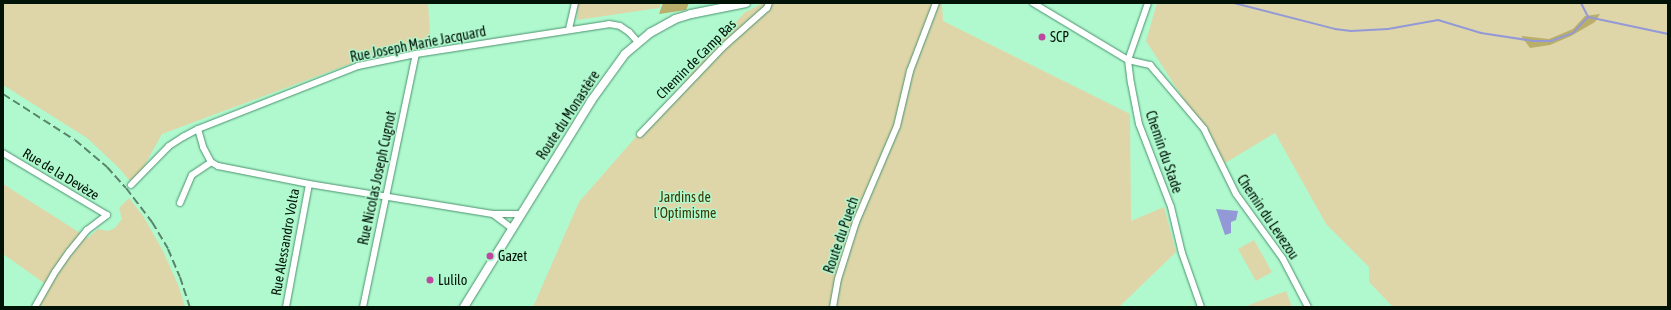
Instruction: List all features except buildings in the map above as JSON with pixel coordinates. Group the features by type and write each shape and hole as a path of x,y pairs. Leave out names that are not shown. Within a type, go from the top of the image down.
{"street":[{"path":"569,29 575,3"},
{"name":"Route du Monastère","path":"464,307 604,81 625,54 638,42 676,19 690,14 746,3"},
{"name":"Chemin de Camp Bas","path":"640,134 723,47 767,8 769,3"},
{"name":"Route du Puech","path":"833,307 838,280 856,222 878,173 896,126 910,71 936,3"},
{"path":"1033,3 1128,60"},
{"name":"Chemin du Stade","path":"1148,3 1128,60 1130,83 1139,124 1171,207 1182,253 1201,307"},
{"name":"Rue Joseph Marie Jacquard","path":"131,185 169,146 198,129 358,66 416,54 569,29 609,24 620,26 638,42"},
{"name":"Rue Nicolas Joseph Cugnot","path":"363,307 416,54"},
{"name":"Chemin du Levezou","path":"1128,60 1150,65 1204,129 1236,194 1284,259 1308,307"},
{"path":"180,203 192,174 211,162 203,147 198,129"},
{"name":"Rue de la Devèze","path":"3,153 107,215 87,230 69,252 55,272 35,307"},
{"name":"Rue Alessandro Volta","path":"211,162 218,166 309,184 286,307"},
{"path":"309,184 492,214 522,214"},
{"path":"492,214 513,229"}],"green space":[{"path":"3,3 428,3 431,46 355,62 162,134 142,170 130,181 119,168 87,138 3,85"},
{"path":"577,3 661,3 659,8 577,20"},
{"name":"Jardins de l’Optimisme","path":"763,3 942,3 943,21 1130,114 1131,221 1164,207 1176,252 1119,307 533,307 579,202 744,13"},
{"path":"1157,3 1668,3 1668,307 1393,307 1369,282 1369,267 1326,224 1275,133 1225,163 1146,41"},
{"path":"3,184 88,238 98,229 108,231 115,228 122,219 119,208 129,198 143,216 163,251 179,287 185,307 34,307 44,283 3,254"},
{"path":"1254,240 1272,272 1256,281 1238,249"},
{"path":"1286,291 1292,307 1244,307"}],"shaded area":[{"path":"663,3 689,3 686,10 659,14"},
{"path":"1600,14 1595,22 1571,36 1550,45 1530,48 1521,36 1549,39 1573,29 1585,16"}],"water":[{"path":"1216,209 1238,211 1236,220 1231,222 1231,233 1225,235"}],"waterway":[{"path":"1234,3 1335,29 1351,31 1388,29 1438,20 1481,33 1533,41 1551,41 1573,33 1588,17"},
{"path":"1581,3 1588,17 1668,34"}],"railway":[{"path":"3,94 75,140 107,167 126,188 152,222 168,249 180,277 190,307"}],"place":[{"name":"SCP","path":"1042,37"},
{"name":"Gazet","path":"490,256"},
{"name":"Lulilo","path":"430,280"}]}
